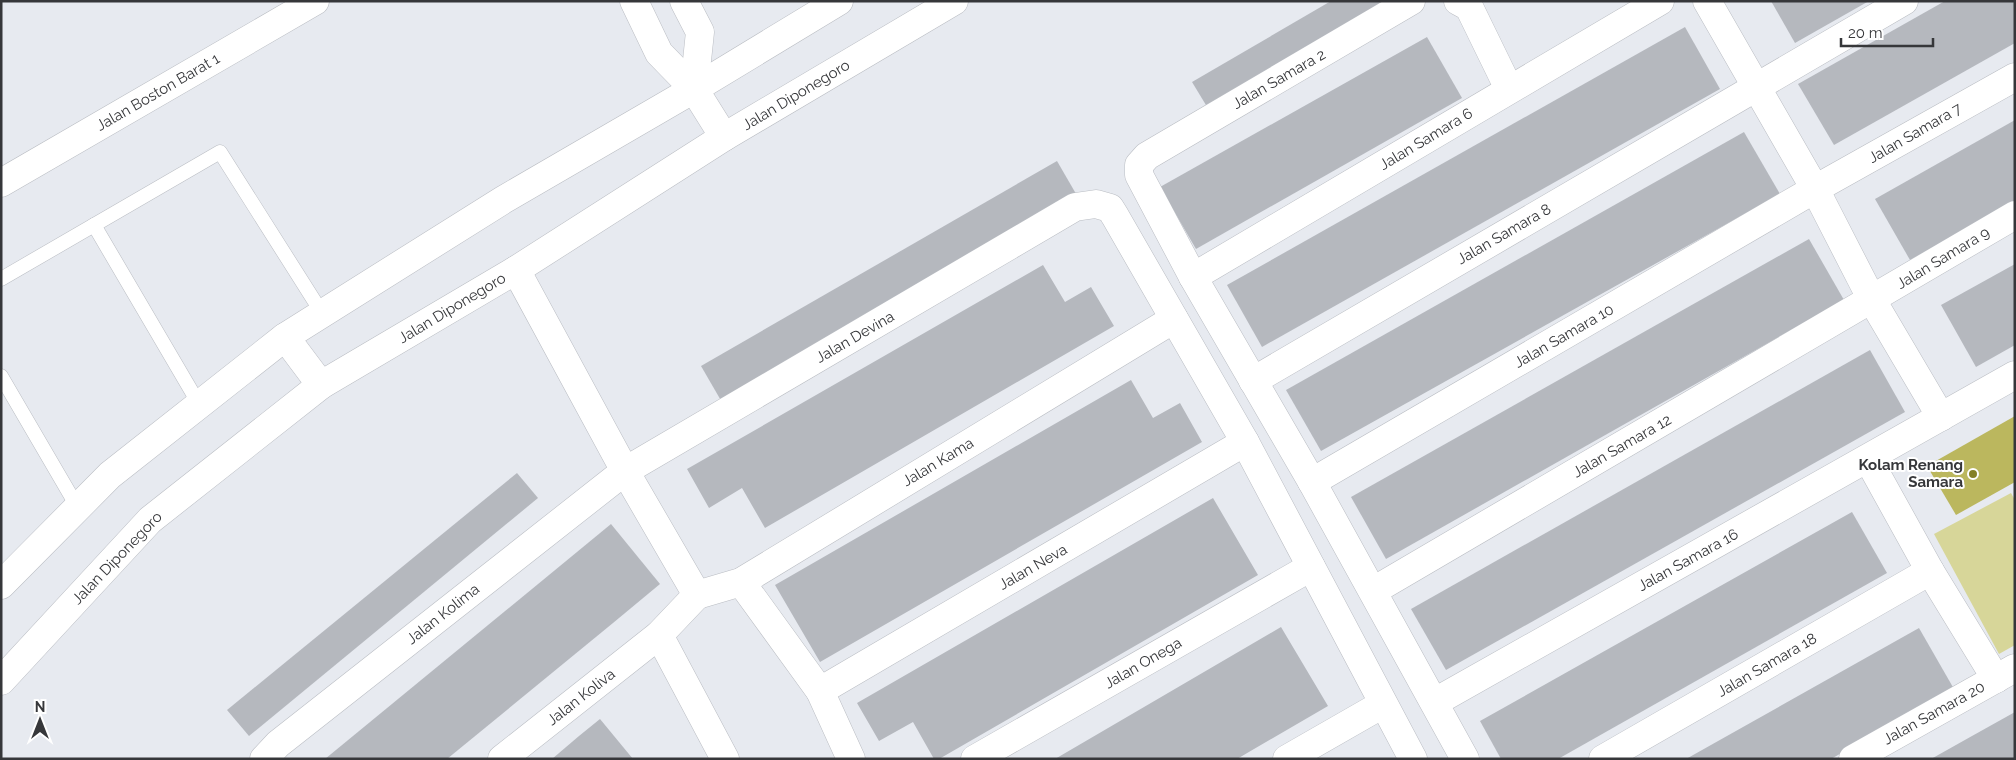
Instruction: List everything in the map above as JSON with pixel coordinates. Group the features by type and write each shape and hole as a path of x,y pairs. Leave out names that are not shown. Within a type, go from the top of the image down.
{"street":[{"name":"Jalan Boston Barat 1","path":"1,183 315,1"},
{"path":"634,1 659,53 694,89 724,137"},
{"path":"684,1 700,32 694,89"},
{"path":"1,585 110,475 285,336 503,200 694,89 839,1"},
{"name":"Jalan Diponegoro","path":"1,681 150,520 321,384 516,270 724,137 954,1"},
{"name":"Jalan Samara 2","path":"1192,277 1139,175 1139,165 1147,156 1411,1"},
{"path":"1458,1 1470,7 1509,89"},
{"name":"Jalan Samara 6","path":"1192,277 1660,1"},
{"path":"1707,1 1815,190 1872,300 1940,417"},
{"name":"Jalan Samara 8","path":"1253,381 1904,1"},
{"name":"Jalan Samara 7","path":"1815,190 2015,76"},
{"name":"Jalan Samara 10","path":"1312,482 1815,190"},
{"name":"Jalan Devina","path":"625,471 1075,207 1104,205 1110,208 1174,319"},
{"name":"Jalan Samara 9","path":"1872,300 2015,215"},
{"path":"516,270 625,471 697,595"},
{"path":"1192,277 1312,482 1465,759"},
{"name":"Jalan Samara 12","path":"1373,591 1872,300"},
{"path":"1174,319 1245,442 1413,759"},
{"name":"Jalan Kama","path":"697,595 741,582 1174,319"},
{"path":"285,336 321,384"},
{"name":"Jalan Samara 16","path":"1435,702 2015,375"},
{"name":"Jalan Neva","path":"820,691 1245,442"},
{"path":"1868,459 1930,571 2005,673"},
{"name":"Jalan Kolima","path":"264,759 278,744 625,471"},
{"name":"Jalan Onega","path":"976,759 1310,567"},
{"name":"Jalan Samara 18","path":"1603,759 1930,571"},
{"path":"741,582 820,691 851,759"},
{"name":"Jalan Koliva","path":"502,759 659,635 697,595"},
{"path":"659,635 721,757"},
{"name":"Jalan Samara 20","path":"1853,759 2005,673"},
{"path":"1287,759 1383,704"}],"lane":[{"path":"1,279 220,152 322,313"},
{"path":"94,225 199,404"},
{"path":"1,376 78,508"}],"shaded area":[{"name":"Kolam Renang Samara","path":"2015,416 2015,482 1956,515 1927,466"},
{"path":"2011,493 2015,500 2015,645 1999,654 1934,534"}],"building":[{"path":"1331,1 1411,1 1212,115 1192,82"},
{"path":"1771,1 1869,1 1795,43"},
{"path":"1945,1 2015,1 2015,43 1834,145 1798,84"},
{"path":"1685,27 1720,89 1262,347 1227,285"},
{"path":"1427,37 1462,98 1196,249 1160,187"},
{"path":"2015,120 2015,202 1910,260 1875,199"},
{"path":"1744,132 1780,194 1321,451 1286,390"},
{"path":"1057,161 1079,199 723,404 701,366"},
{"path":"1809,239 1844,300 1386,559 1351,497"},
{"path":"2015,264 2015,345 1976,367 1941,305"},
{"path":"1043,265 1065,302 1091,287 1114,326 765,528 742,488 709,508 687,469"},
{"path":"1870,350 1905,412 1446,670 1411,609"},
{"path":"1131,380 1153,418 1180,403 1202,442 820,662 775,585"},
{"path":"517,473 538,498 249,736 227,710"},
{"path":"1213,498 1258,575 939,759 934,759 913,722 879,741 857,703"},
{"path":"1852,512 1887,573 1558,759 1501,759 1480,721"},
{"path":"611,524 660,584 613,623 447,759 325,759"},
{"path":"1281,627 1328,706 1237,759 1055,759"},
{"path":"1919,628 1954,689 1831,759 1686,759"},
{"path":"2015,712 2015,759 1931,759 1972,736"},
{"path":"600,719 633,759 552,759 579,736"}],"place":[{"name":"Kolam Renang Samara","path":"1973,474"}]}
